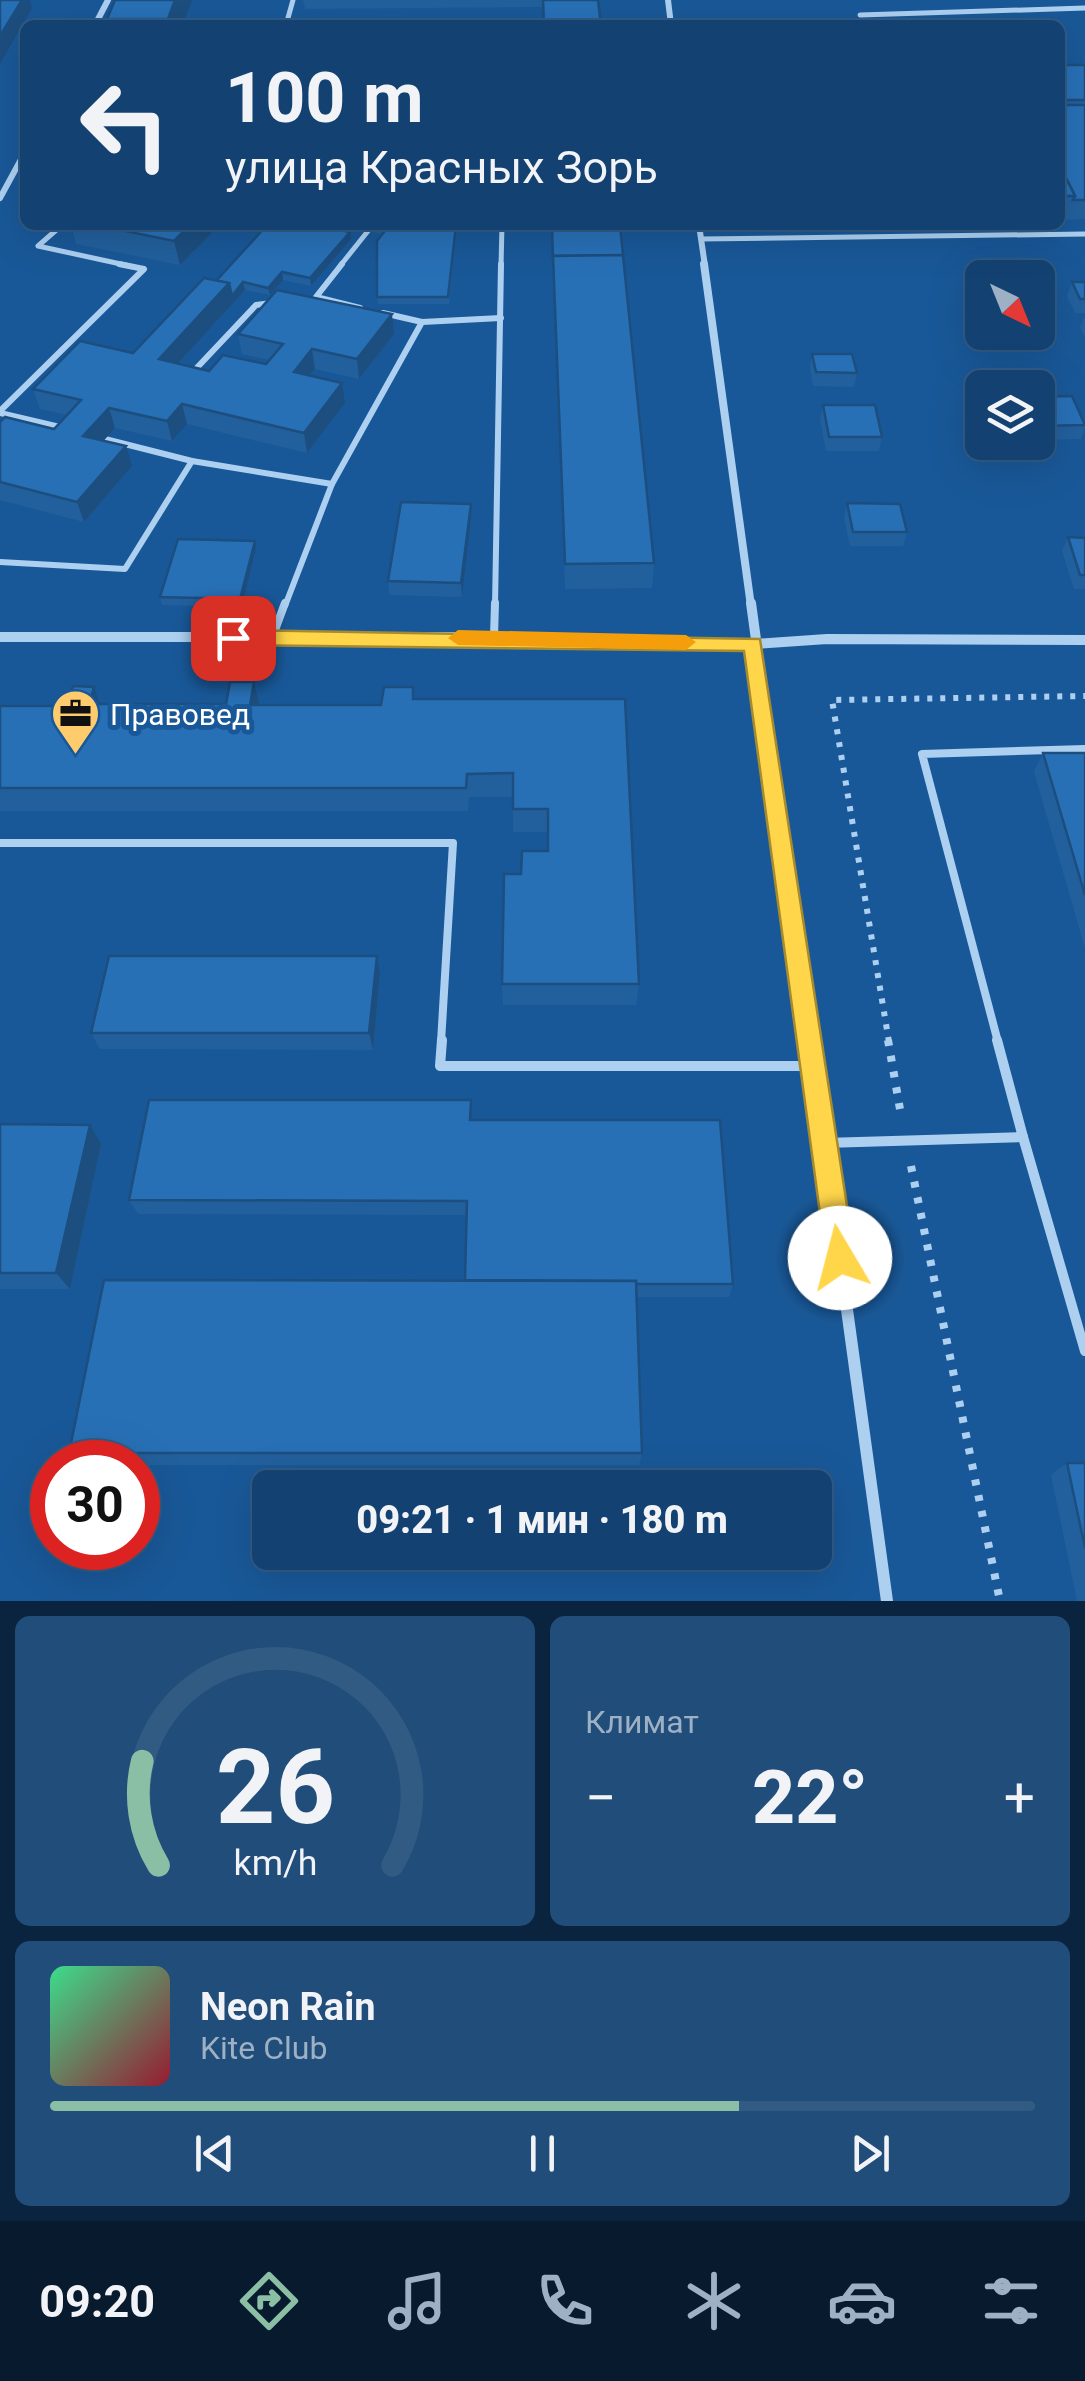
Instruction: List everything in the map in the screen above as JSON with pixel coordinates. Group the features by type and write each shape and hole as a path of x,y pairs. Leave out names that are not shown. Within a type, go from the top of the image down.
{"street":[{"path":"1,195 20,161"},
{"path":"700,230 886,1601"},
{"path":"0,638 494,638 753,644 1085,640"}],"lane":[{"path":"860,15 1085,8"},
{"path":"0,412 144,269 38,246 56,230"},
{"path":"494,638 502,230"},
{"path":"316,298 368,231"},
{"path":"701,239 1085,234"},
{"path":"301,299 316,298 422,322 501,318"},
{"path":"189,377 256,304 286,301"},
{"path":"272,638 332,484 422,322"},
{"path":"0,412 76,432"},
{"path":"105,439 192,461 332,484"},
{"path":"0,562 126,569 192,461"},
{"path":"1085,750 922,754 1023,1137 1085,1351"},
{"path":"0,843 452,843 440,1066 814,1066"},
{"path":"825,1143 1023,1137"}],"path":[{"path":"1000,1601 905,1140 832,700 1085,696"}],"building":[{"path":"0,0 22,0 0,36"},
{"path":"115,0 175,0 168,19 107,19"},
{"path":"543,0 598,0 600,20 544,20"},
{"path":"1065,65 1085,65 1085,100 1065,100"},
{"path":"1065,105 1085,105 1085,200 1073,200 1075,196 1065,176"},
{"path":"1065,176 1075,196 1065,196"},
{"path":"120,230 185,230 174,241"},
{"path":"262,230 350,232 310,278 282,272 268,288 243,282 232,296 229,283 216,281"},
{"path":"385,230 455,230 448,297 377,297 377,241"},
{"path":"552,230 620,230 623,255 553,256 553,260"},
{"path":"623,255 654,563 565,564 553,256"},
{"path":"204,278 229,283 159,359 209,371 223,355 266,364 283,344 238,334 277,290 392,314 357,359 312,349 294,372 342,383 304,433 182,404 167,421 109,408 83,436 126,446 77,502 0,482 0,422 5,417 54,429 81,400 33,389 80,341 133,353"},
{"path":"1072,282 1085,282 1085,299 1080,299"},
{"path":"812,354 852,354 857,373 816,372"},
{"path":"1055,396 1072,396 1085,425 1055,426"},
{"path":"823,405 875,405 882,437 829,437"},
{"path":"401,502 471,504 461,583 388,581"},
{"path":"847,503 900,504 907,532 853,532"},
{"path":"1068,537 1085,538 1085,575 1080,575"},
{"path":"178,539 255,541 240,599 160,597"},
{"path":"230,682 254,682 250,705 381,705 384,687 413,687 413,699 625,699 639,984 502,984 504,874 521,874 522,851 548,851 548,809 513,809 513,773 467,774 466,788 0,788 0,706 67,706 73,686 94,687 89,704 226,704"},
{"path":"1043,753 1085,753 1085,895"},
{"path":"109,956 377,956 369,1033 91,1033"},
{"path":"149,1100 471,1100 470,1120 720,1120 733,1284 465,1280 467,1201 129,1200"},
{"path":"0,1124 90,1125 56,1273 0,1273"},
{"path":"104,1280 636,1281 642,1453 160,1453 160,1440 72,1440"},
{"path":"1067,1463 1085,1463 1085,1548"}],"slow traffic":[{"path":"458,638 686,642"}],"place":[{"name":"Правовед","path":"75,756"}],"route":[{"path":"233,638 494,638 753,644 840,1258"}]}
